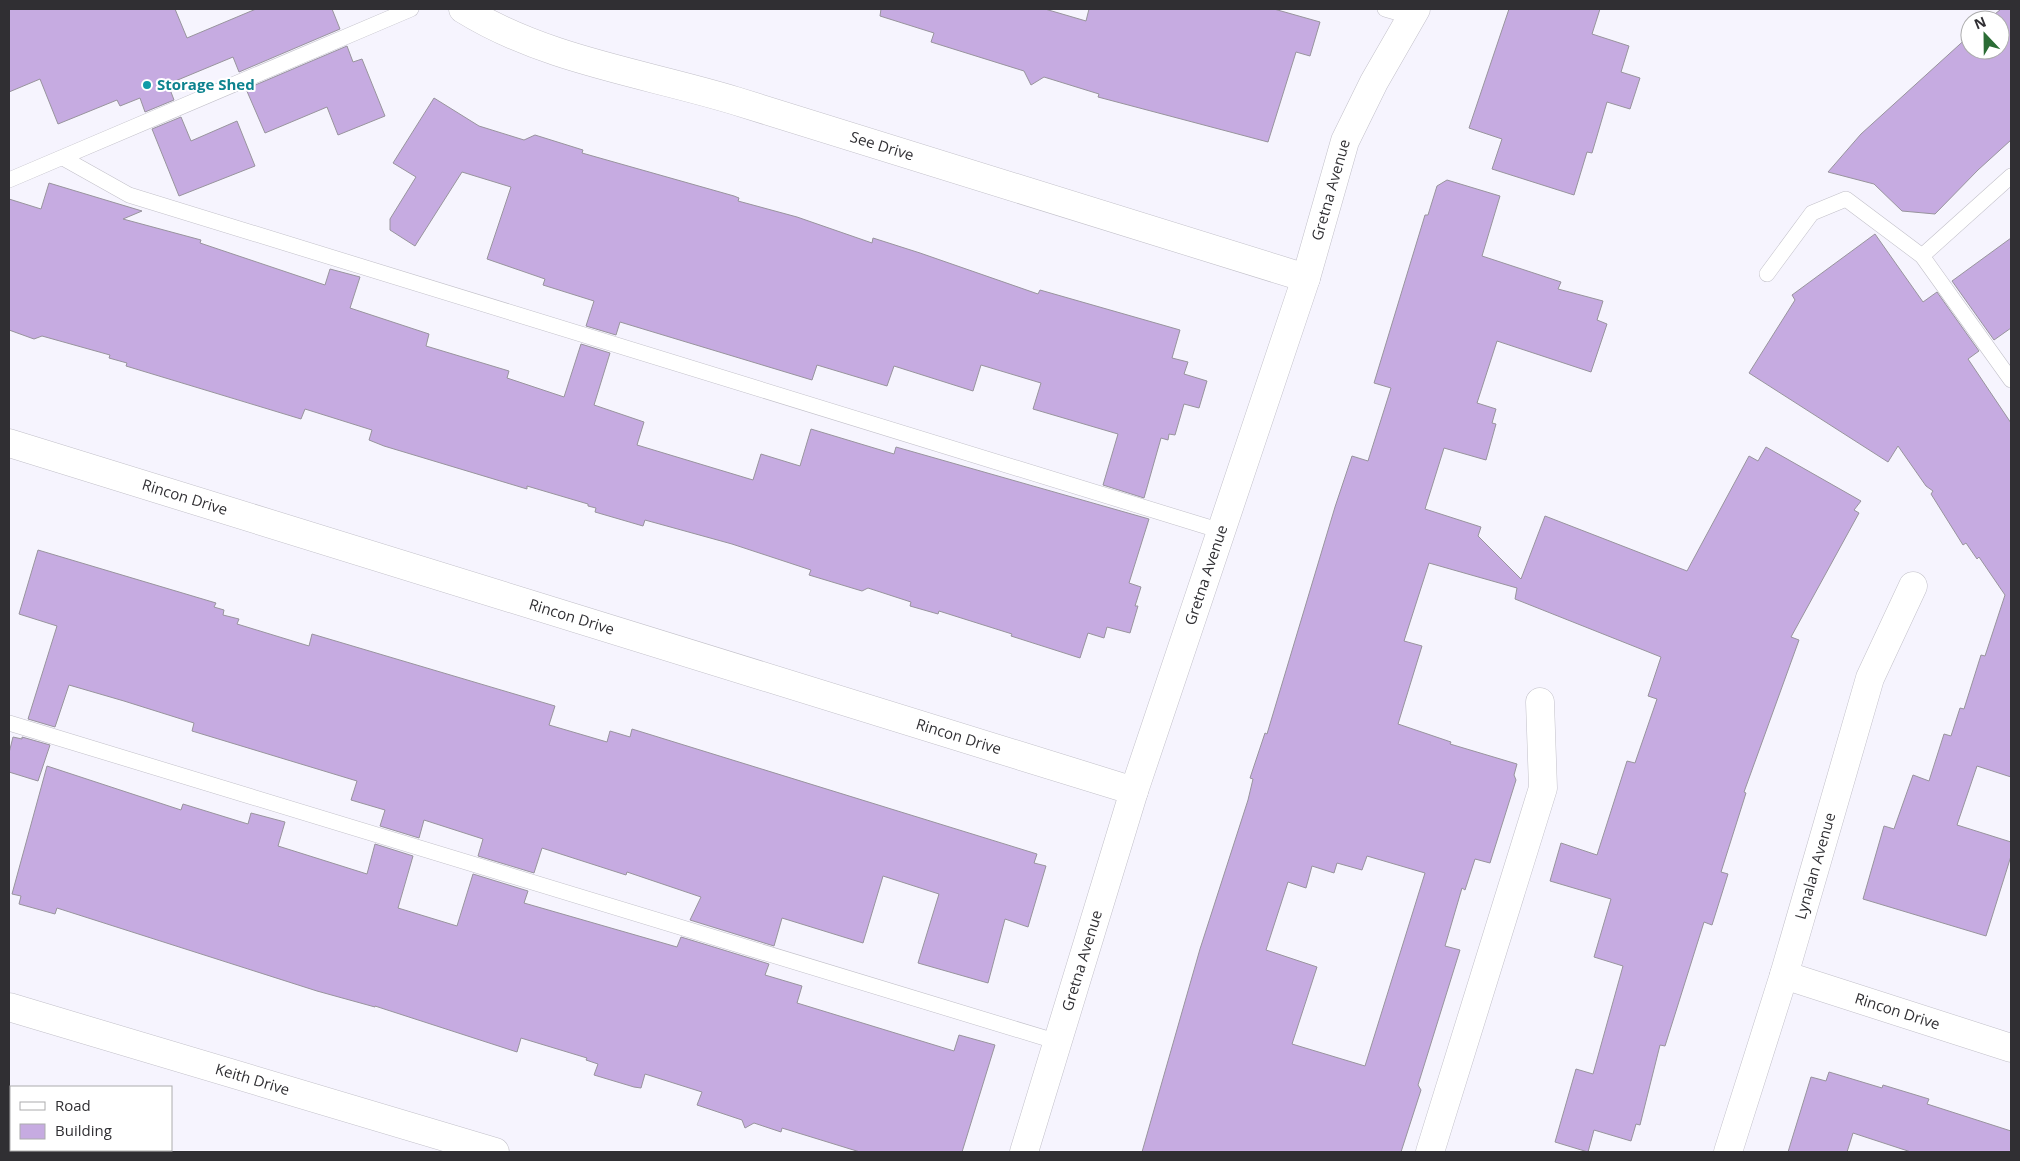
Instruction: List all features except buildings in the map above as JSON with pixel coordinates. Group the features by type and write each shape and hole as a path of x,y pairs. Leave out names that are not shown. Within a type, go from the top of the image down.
{"street":[{"name":"See Drive","path":"463,9 485,22 552,51 732,100 1306,278"},
{"name":"Gretna Avenue","path":"1024,1152 1134,791 1306,278 1345,141 1374,82 1414,13"},
{"name":"Rincon Drive","path":"9,443 1134,791"},
{"name":"Lynalan Avenue","path":"1728,1152 1784,975 1870,678 1913,586"},
{"path":"1430,1152 1543,788 1540,702"},
{"name":"Rincon Drive","path":"1784,975 2011,1048"},
{"name":"Keith Drive","path":"9,1007 495,1152"}],"lane":[{"path":"9,180 411,9"},
{"path":"1385,9 1414,13"},
{"path":"63,158 129,195 1222,531"},
{"path":"1922,256 2011,176"},
{"path":"1767,274 1812,213 1846,199 1922,256 2011,380"},
{"path":"9,723 1058,1042"}],"place":[{"name":"Storage Shed","path":"147,85"}]}
